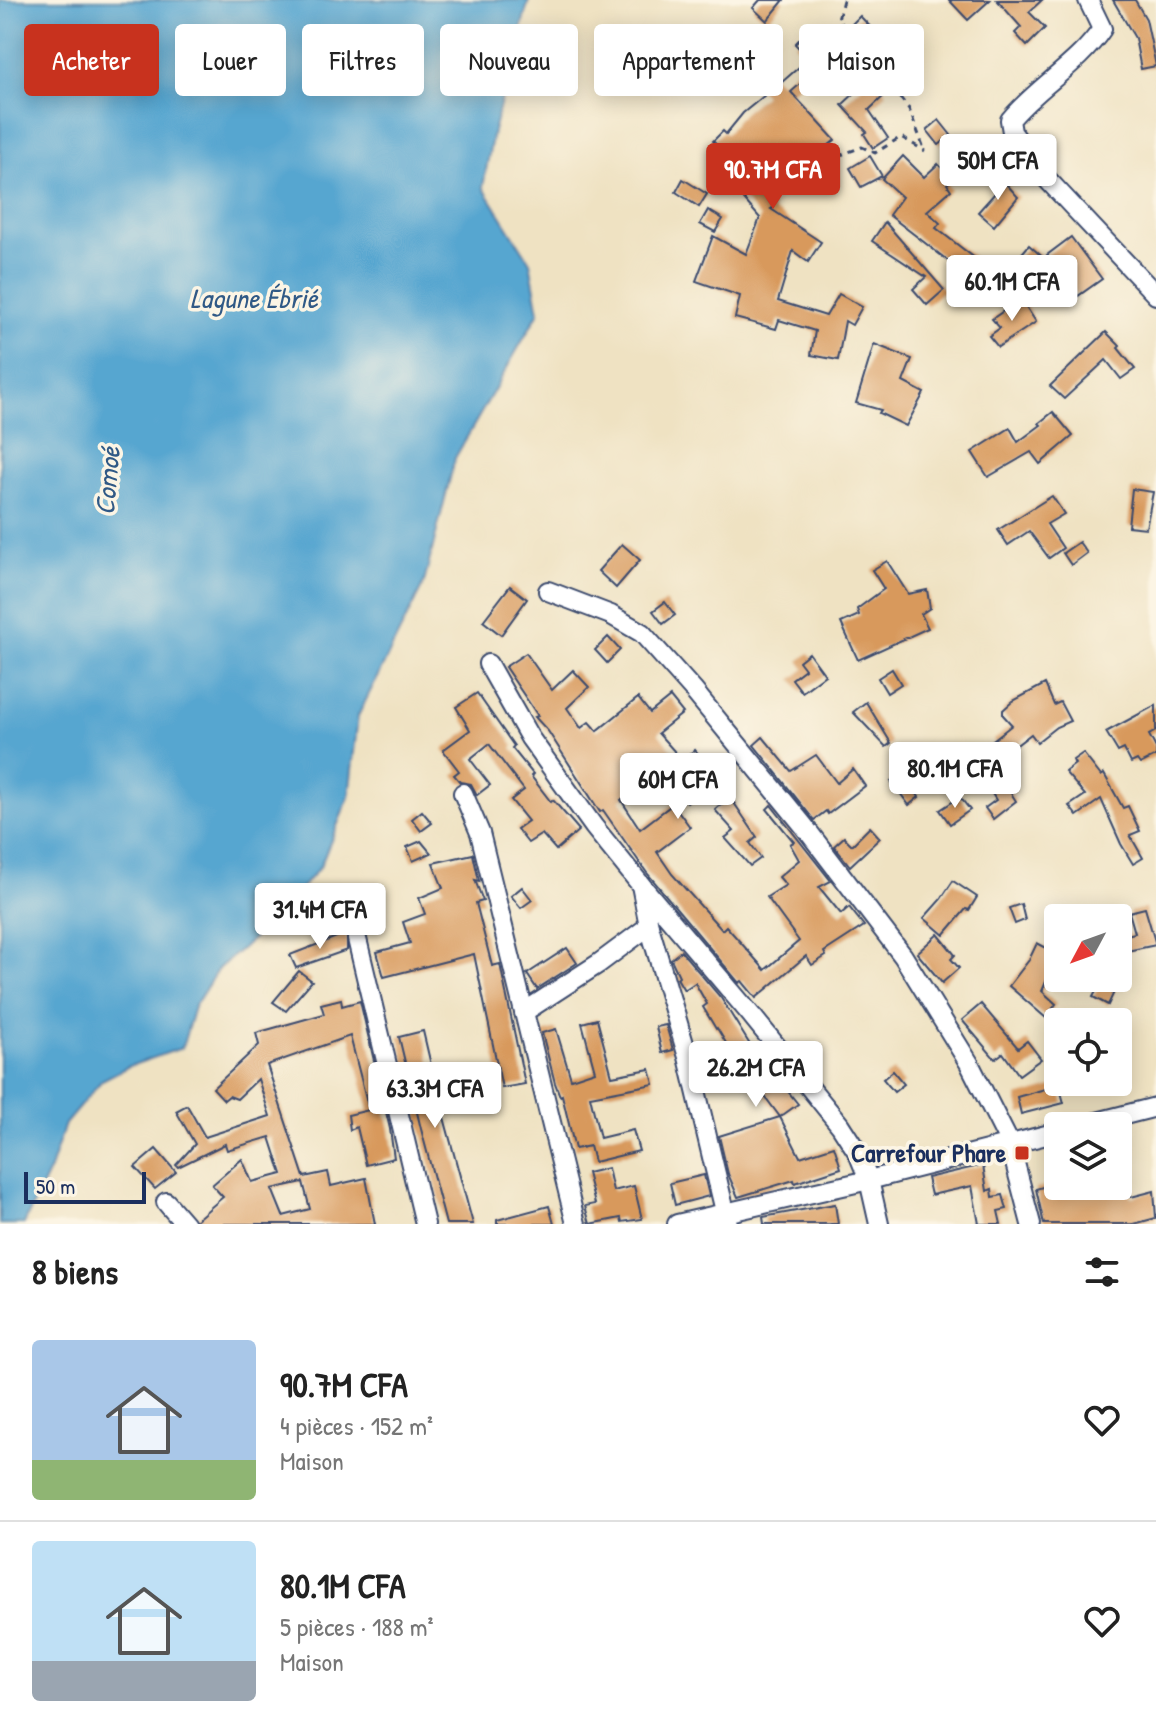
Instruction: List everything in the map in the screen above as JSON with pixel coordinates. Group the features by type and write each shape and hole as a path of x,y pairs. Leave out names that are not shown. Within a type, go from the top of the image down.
{"street":[{"path":"1088,0 1102,29 1091,46 1026,100 1010,120 1012,132 1046,178 1156,295"},
{"path":"548,591 611,615 642,633 693,690 804,826 903,956 969,1063 1010,1144 1031,1224"},
{"path":"488,664 530,738 594,827 840,1125 858,1153 869,1180 879,1224"},
{"path":"463,793 480,833 576,1224"},
{"path":"641,885 649,926 688,1057 727,1218"},
{"path":"524,1012 649,926"},
{"path":"357,939 425,1224"},
{"path":"1132,1116 1155,1112"},
{"path":"677,1224 727,1218 1044,1136"},
{"path":"166,1202 185,1224"}],"path":[{"path":"827,160 862,147 875,153 901,137 925,151 909,109 838,19 843,0"}],"water":[{"name":"Lagune Ébrié","path":"0,0 529,0 522,24 440,24 440,96 503,96 483,187 530,262 539,312 455,458 424,583 358,716 349,797 320,867 265,928 218,969 194,1007 182,1048 127,1067 102,1080 65,1124 50,1169 24,1224 0,1224"}],"building":[{"path":"760,0 784,0 767,21 753,8"},
{"path":"949,0 990,0 968,20"},
{"path":"997,0 1042,0 1029,12 1045,28 1027,46 1015,33 1021,27"},
{"path":"1113,0 1135,0 1146,19 1156,66 1141,69 1135,38"},
{"path":"860,16 868,24 852,24"},
{"path":"799,67 799,85 791,92 835,140 767,198 774,207 771,209 821,242 808,262 793,251 778,301 826,316 839,294 862,307 852,325 845,321 838,360 811,355 815,331 779,320 776,329 735,318 740,296 696,281 713,236 746,254 760,218 732,186 744,175 713,141 723,131 726,134 743,113 764,96 783,96 783,81"},
{"path":"852,96 884,96 869,110 888,138 873,148 864,134 867,132 842,105"},
{"path":"939,120 951,135 939,145 927,130"},
{"path":"870,156 882,176 861,187 850,168"},
{"path":"903,156 924,177 938,164 952,179 947,184 951,190 927,211 940,223 936,228 998,276 987,291 889,215 902,197 882,179"},
{"path":"1000,177 1018,197 994,226 978,212 996,192 990,185"},
{"path":"683,179 707,194 699,207 676,192"},
{"path":"708,210 723,219 715,232 700,224"},
{"path":"885,222 944,290 927,305 913,289 926,277 872,241"},
{"path":"1071,237 1102,279 1078,296 1047,255"},
{"path":"1029,245 1046,260 1018,290 1003,276"},
{"path":"1021,299 1036,322 998,347 989,336 1000,328 992,319"},
{"path":"1106,332 1135,369 1121,379 1106,360 1064,399 1050,386"},
{"path":"874,344 912,359 903,382 924,393 906,426 879,413 881,410 856,403"},
{"path":"1053,412 1073,436 1040,464 1031,452 988,477 972,452 1010,428 1018,442"},
{"path":"1132,489 1153,492 1146,528 1128,526"},
{"path":"1052,496 1064,514 1047,524 1063,548 1049,558 1029,531 1008,545 998,530"},
{"path":"1079,542 1087,553 1071,565 1063,553"},
{"path":"622,544 640,560 616,588 598,571"},
{"path":"887,561 908,594 927,590 930,608 921,614 928,628 858,660 841,623 859,615 857,609 884,589 872,570"},
{"path":"510,586 527,599 501,635 483,621"},
{"path":"665,602 675,615 663,624 653,611"},
{"path":"608,637 620,650 607,663 595,650"},
{"path":"526,653 552,690 573,670 589,687 567,708 581,728 589,722 597,731 638,698 650,713 670,697 683,713 658,733 682,760 695,750 709,767 701,772 708,780 698,787 702,791 687,802 659,768 621,800 640,829 673,804 690,827 657,852 672,874 722,930 726,926 765,970 799,941 767,897 786,885 779,877 799,860 790,844 794,842 767,809 771,805 831,881 819,887 841,914 849,907 864,926 824,952 826,956 812,965 806,956 756,998 742,981 739,983 647,873 603,810 600,812 548,731 535,717 538,716 505,667"},
{"path":"809,653 825,675 802,692 792,679 805,669 799,661"},
{"path":"892,669 901,684 887,693 878,678"},
{"path":"1045,684 1054,705 1060,702 1070,721 1056,727 1037,742 1031,734 1005,754 993,740 1012,725 1003,715 1003,710"},
{"path":"477,693 514,746 512,748 533,774 531,776 579,830 556,850 542,834 528,843 517,829 528,821 511,800 524,790 489,744 470,759 490,785 477,795 471,784 460,782 454,775 459,771 443,750 470,730 456,707"},
{"path":"866,702 891,743 886,747 853,712"},
{"path":"1156,705 1156,731 1149,735 1156,748 1156,756 1140,764 1137,760 1131,763 1124,749 1118,752 1106,732"},
{"path":"763,737 791,771 816,755 837,783 853,769 865,786 828,814 826,811 814,820 754,745"},
{"path":"1083,753 1101,776 1104,774 1123,808 1128,806 1140,831 1130,835 1143,858 1133,864 1101,799 1077,816 1069,806 1085,795 1065,772 1075,764 1073,760"},
{"path":"902,773 919,797 909,805 891,781"},
{"path":"998,773 1016,801 993,819 985,808 996,800 985,782"},
{"path":"730,797 757,837 750,843 761,858 750,866 725,838 734,831 715,810"},
{"path":"960,797 970,810 950,824 940,810"},
{"path":"422,811 432,823 421,831 412,819"},
{"path":"870,827 880,838 850,866 834,846 844,837 852,845"},
{"path":"421,841 431,853 413,861 407,847"},
{"path":"473,854 479,881 475,880 483,901 476,903 492,966 500,964 525,1084 502,1088 474,954 384,977 377,952 410,943 403,922 425,914 419,898 443,888 433,863"},
{"path":"953,881 977,897 969,910 966,909 944,935 924,918"},
{"path":"522,887 532,900 521,908 511,896"},
{"path":"1021,904 1025,920 1015,924 1009,908"},
{"path":"1145,908 1156,945 1132,950 1132,934 1135,933 1132,911"},
{"path":"347,933 347,950 296,968 290,955"},
{"path":"938,934 955,955 951,959 959,968 942,983 917,953"},
{"path":"1037,943 1044,947 1042,991 1056,1004 1053,1008 1044,1008 1044,1016 1009,986 1029,960"},
{"path":"567,948 577,963 537,989 527,974"},
{"path":"681,951 721,998 760,1061 762,1059 798,1104 780,1117 744,1073 716,1029 703,1007 707,1004 695,983 684,990 671,959"},
{"path":"299,971 312,981 286,1011 273,1002"},
{"path":"1096,992 1114,992 1108,1005 1093,997"},
{"path":"341,999 342,1006 360,1001 394,1158 366,1165 357,1127 350,1130 348,1115 369,1110 350,1036 267,1065 304,1177 328,1172 331,1186 366,1178 375,1224 197,1224 196,1220 223,1197 212,1185 242,1159 252,1182 282,1174 270,1137 227,1150 225,1144 178,1167 176,1165 195,1144 176,1111 187,1105 205,1137 270,1116 258,1079 237,1099 229,1096 224,1100 213,1088 259,1045 256,1033 324,1014 321,1004","holes":["303,1182 310,1209 283,1216 272,1189"]},
{"path":"981,1004 1018,1048 1027,1041 1041,1059 1019,1075 1003,1053 995,1059 962,1020"},
{"path":"597,1019 612,1076 650,1069 654,1084 590,1096 600,1138 633,1130 639,1151 594,1162 590,1146 575,1149 542,1033 556,1029 571,1079 595,1071 582,1023"},
{"path":"666,1025 673,1050 662,1053 656,1027"},
{"path":"423,1031 473,1224 446,1224 421,1129 399,1037"},
{"path":"893,1071 904,1084 894,1092 883,1079"},
{"path":"1044,1089 1044,1096 1062,1096 1064,1103 1021,1114 1017,1097"},
{"path":"780,1117 800,1157 834,1146 841,1168 738,1197 728,1174 719,1136"},
{"path":"156,1149 176,1172 155,1189 135,1167"},
{"path":"983,1165 987,1191 992,1189 993,1197 1003,1195 1007,1209 998,1211 1001,1224 979,1224 972,1186 931,1195 927,1178"},
{"path":"608,1168 613,1191 634,1186 642,1219 622,1222 621,1218 590,1224 585,1206 595,1204 587,1173"},
{"path":"704,1175 709,1196 675,1205 670,1183"},
{"path":"1044,1187 1044,1200 1132,1200 1132,1197 1154,1191 1156,1218 1134,1224 1044,1224 1036,1189"},
{"path":"835,1204 838,1224 764,1224 763,1217"},
{"path":"549,1206 554,1224 497,1224 497,1220"}],"place":[{"name":"Carrefour Phare","path":"1022,1153"}],"water label":[{"name":"Comoé","path":"107,481"}]}
